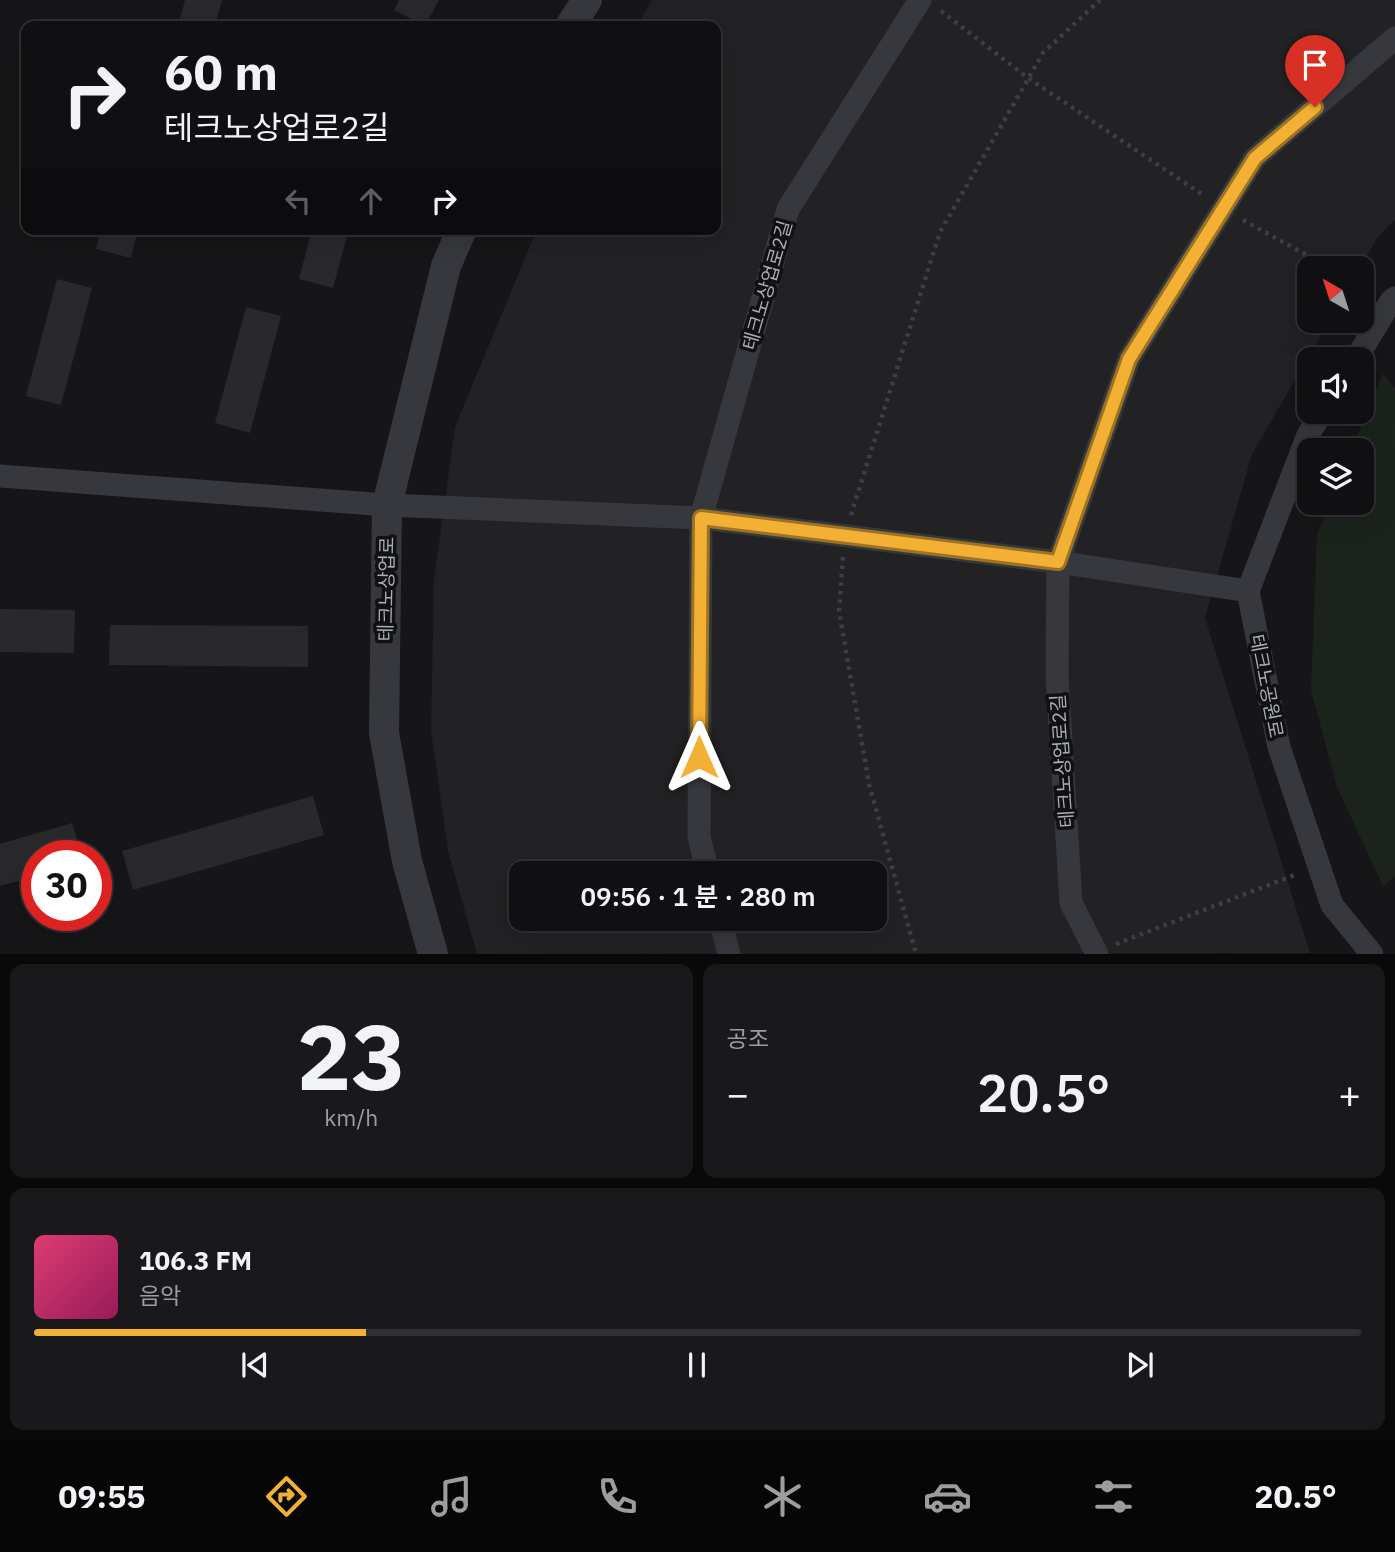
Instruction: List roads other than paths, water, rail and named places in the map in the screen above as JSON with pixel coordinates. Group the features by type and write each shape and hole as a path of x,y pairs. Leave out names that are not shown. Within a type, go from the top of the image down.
{"street":[{"path":"573,21 587,0"},
{"name":"테크노상업로2길","path":"705,861 699,837 701,518 788,209 928,4"},
{"name":"테크노상업로2길","path":"1097,953 1071,903 1057,676 1058,562 1129,359 1255,158 1395,38"},
{"name":"테크노상업로","path":"433,954 407,861 384,733 387,505 446,266 459,235"},
{"path":"1363,347 1395,298"},
{"path":"0,476 387,505 701,518 1058,562 1248,591 1308,435 1315,424"},
{"name":"테크노공원로","path":"1248,591 1279,747 1332,905 1372,954"},
{"path":"723,931 729,954"}]}
